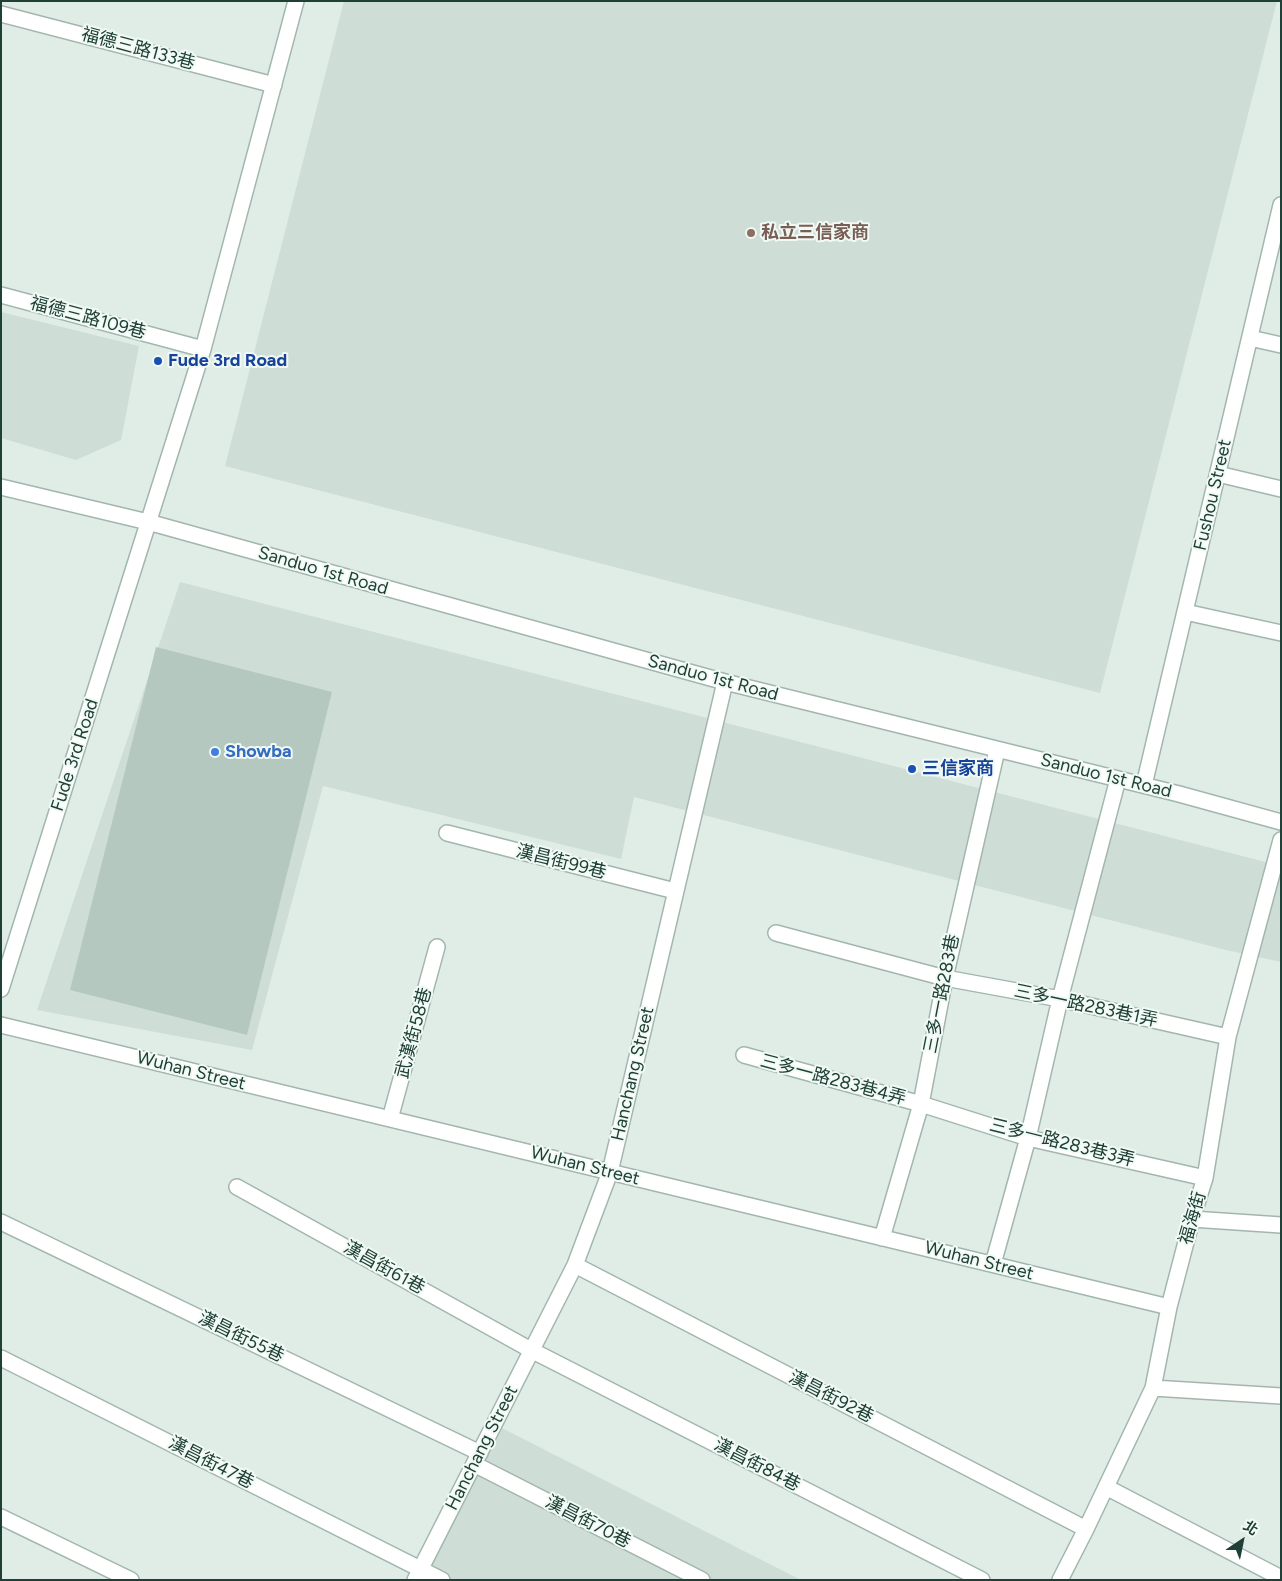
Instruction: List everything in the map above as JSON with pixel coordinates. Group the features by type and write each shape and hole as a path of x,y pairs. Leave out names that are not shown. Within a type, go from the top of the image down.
{"street":[{"name":"Fude 3rd Road","path":"1,989 203,349 296,1"},
{"name":"福德三路133巷","path":"1,14 274,85"},
{"name":"Fushou Street","path":"1144,785 1281,205"},
{"name":"福德三路109巷","path":"1,295 203,349"},
{"path":"1250,338 1281,345"},
{"path":"1218,474 1281,489"},
{"name":"Sanduo 1st Road","path":"1,487 148,522 725,682 1144,785 1281,822"},
{"path":"1185,612 1281,633"},
{"name":"Hanchang Street","path":"418,1574 575,1265 610,1172 725,682"},
{"name":"三多一路283巷","path":"882,1238 921,1104 945,978 997,750"},
{"path":"993,1264 1028,1138 1060,999 1118,779"},
{"name":"漢昌街99巷","path":"447,833 676,891"},
{"name":"福海街","path":"1060,1580 1153,1388 1169,1307 1192,1219 1205,1178 1228,1037 1281,840"},
{"name":"三多一路283巷1弄","path":"776,933 945,978 1060,999 1228,1037"},
{"name":"武漢街58巷","path":"390,1119 438,946"},
{"name":"Wuhan Street","path":"1,1025 1169,1307"},
{"name":"三多一路283巷4弄","path":"744,1056 921,1104"},
{"name":"三多一路283巷3弄","path":"921,1104 1028,1138 1205,1178"},
{"name":"漢昌街61巷","path":"237,1187 531,1350"},
{"path":"1192,1219 1281,1225"},
{"name":"漢昌街55巷","path":"1,1222 477,1458"},
{"name":"漢昌街92巷","path":"575,1265 1086,1529"},
{"name":"漢昌街84巷","path":"531,1350 982,1580"},
{"name":"漢昌街47巷","path":"1,1358 418,1574 442,1580"},
{"path":"1153,1388 1281,1396"},
{"name":"漢昌街70巷","path":"477,1458 702,1580"},
{"path":"1106,1487 1281,1578"},
{"path":"1,1517 131,1580"}],"shaded area":[{"name":"私立三信家商","path":"344,1 1277,1 1100,693 225,466"},
{"path":"1,312 139,346 121,440 76,460 1,438"},
{"path":"180,582 1281,866 1281,962 1226,950 634,797 621,859 323,786 252,1050 37,1010"},
{"path":"490,1422 801,1580 410,1580"}],"building":[{"path":"156,647 332,692 247,1035 70,990"}],"place":[{"name":"私立三信家商","path":"751,233"},
{"name":"Fude 3rd Road","path":"158,361"},
{"name":"Showba","path":"215,752"},
{"name":"三信家商","path":"912,769"}]}
